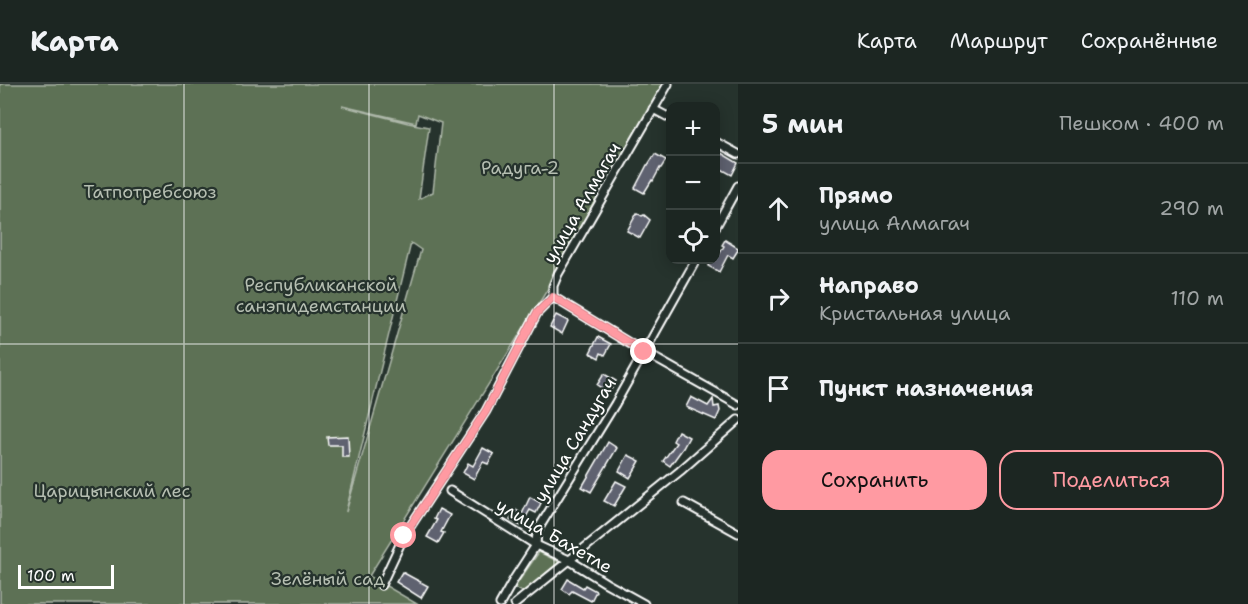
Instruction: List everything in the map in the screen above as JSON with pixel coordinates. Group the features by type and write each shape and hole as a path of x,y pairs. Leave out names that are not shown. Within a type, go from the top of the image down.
{"street":[{"name":"улица Алмагач","path":"381,585 404,536 486,411 537,313 553,297 553,286 558,274 668,84"},
{"path":"653,109 666,116"},
{"path":"720,144 738,154"},
{"path":"720,219 738,186"},
{"name":"улица Сандугач","path":"500,604 536,545 537,531 615,405 694,264"},
{"path":"553,297 738,405"},
{"path":"515,604 680,471 738,420"},
{"name":"улица Бахетле","path":"450,491 536,545 569,560 644,604"},
{"path":"684,503 738,533"}],"green space":[{"path":"0,84 665,84 549,287 369,576 417,604 0,604","holes":["342,106 416,123 418,114 441,123 433,192 419,199 429,127","411,243 421,250 346,512 346,511"]},
{"path":"539,552 559,562 523,592 514,588"}],"building":[{"path":"720,152 738,163 732,175 720,168"},
{"path":"655,154 666,160 644,193 635,188"},
{"path":"637,213 650,220 640,238 627,231"},
{"path":"725,240 738,250 733,258 728,255 719,272 708,266 709,264 720,264 720,253 724,246 722,245"},
{"path":"556,315 568,321 562,334 550,327"},
{"path":"598,337 611,344 605,355 601,353 599,358 590,353"},
{"path":"604,374 616,381 609,393 597,385"},
{"path":"691,397 708,406 713,399 714,407 719,406 720,411 716,420 686,407"},
{"path":"678,431 689,437 670,466 663,461 676,443 673,441"},
{"path":"348,436 349,457 342,457 342,445 328,445 327,437"},
{"path":"608,442 617,448 591,492 582,487"},
{"path":"483,448 494,454 488,464 483,462 474,479 463,473 468,463 473,466"},
{"path":"628,455 640,461 630,478 619,471"},
{"path":"616,481 626,486 614,506 604,501"},
{"path":"530,497 541,503 536,513 530,510 521,526 510,520 516,510 522,514"},
{"path":"439,509 450,515 438,543 427,537 437,520 434,519"},
{"path":"402,572 428,586 421,598 396,582"},
{"path":"568,579 583,588 585,585 596,591 591,601 572,591 569,594 562,589"}],"route":[{"path":"404,536 486,411 537,313 553,297 644,352"}],"park label":[{"name":"Радуга-2","path":"520,168"},
{"name":"Татпотребсоюз","path":"150,192"},
{"name":"Республиканской санэпидемстанции","path":"321,295"},
{"name":"Царицынский лес","path":"112,491"},
{"name":"Зелёный сад","path":"328,579"}]}
